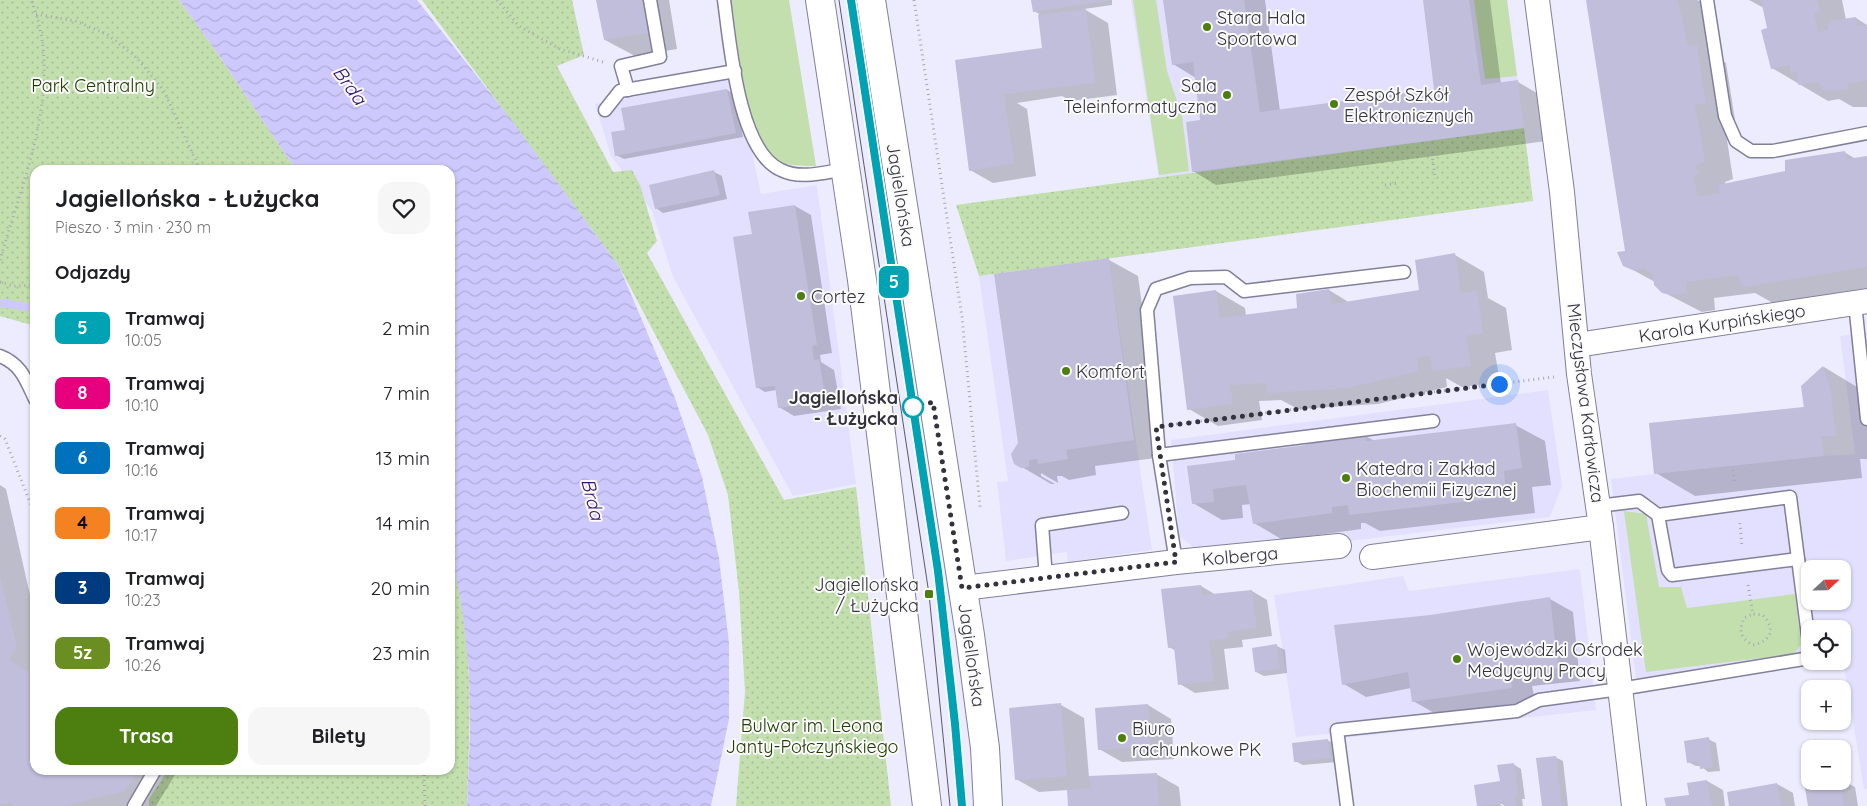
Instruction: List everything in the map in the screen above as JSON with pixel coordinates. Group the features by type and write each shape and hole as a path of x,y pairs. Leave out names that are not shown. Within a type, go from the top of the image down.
{"main road":[{"path":"820,0 862,280 927,806"},
{"name":"Jagiellońska","path":"871,0 983,730 988,806"}],"street":[{"name":"Mieczysława Karłowicza","path":"1537,0 1562,192 1579,374 1600,517 1634,806"},
{"name":"Karola Kurpińskiego","path":"1577,345 1861,302"},
{"path":"1372,557 1600,517"},
{"name":"Kolberga","path":"962,588 1176,562 1339,546"}],"lane":[{"path":"628,90 621,66 660,57 650,0"},
{"path":"724,0 746,123 762,156 781,170 802,175 846,169"},
{"path":"1707,0 1725,116 1736,140 1751,151 1773,151 1867,133"},
{"path":"605,110 620,91 735,70"},
{"path":"1176,562 1159,455 1147,310 1156,289 1190,278 1226,277 1244,291 1404,272"},
{"path":"1861,302 1867,418"},
{"path":"0,356 13,361 23,373 30,388"},
{"path":"1159,455 1433,421"},
{"path":"1658,515 1790,497 1806,620"},
{"path":"1600,517 1639,501 1658,515 1668,570 1672,575 1798,559"},
{"path":"1046,578 1042,525 1122,513"},
{"path":"1346,806 1337,730 1517,711 1540,700 1801,659"},
{"path":"134,806 152,775"}],"path":[{"path":"0,260 41,114 45,59 36,14 31,0"},
{"path":"498,0 519,26 560,49 621,66"},
{"path":"914,0 962,318 980,516"},
{"path":"36,14 75,21 107,34 138,58 164,91 198,165"},
{"path":"1430,144 1435,179"},
{"path":"1385,185 1398,184"},
{"path":"0,282 13,286 30,285"},
{"path":"1156,427 1579,374"},
{"path":"0,436 6,439 30,502"},
{"path":"424,775 425,806"}],"shaded area":[{"name":"Zespół Szkół Elektronicznych","path":"1131,0 1507,0 1524,128 1159,178"},
{"path":"736,78 761,194 817,185 856,484 793,496 673,277 652,211 611,156 595,104"},
{"name":"Komfort","path":"1109,258 1152,550 1068,562 1067,552 1006,561 997,482 1008,481 979,276"},
{"path":"1867,333 1867,789 1864,789 1851,709 1851,680 1846,680 1845,670 1851,670 1851,620 1801,620 1801,665 1637,687 1611,479 1654,474 1649,423 1803,407 1801,386 1823,366 1831,390 1836,436 1822,438 1824,456 1855,454 1840,336"},
{"path":"1548,390 1562,486 1550,517 1207,558 1179,536 1171,440"},
{"name":"Wojewódzki Ośrodek Medycyny Pracy","path":"1580,569 1596,710 1344,738 1326,734 1296,737 1274,595 1403,576 1409,591"}],"green space":[{"name":"Park Centralny","path":"0,0 179,0 293,165 30,165 30,325 0,316"},
{"name":"Bulwar im. Leona Janty-Połczyńskiego","path":"422,0 572,0 584,55 557,66 613,172 632,170 640,185 657,241 647,253 784,500 856,487 891,806 736,806 745,692 739,592 728,495 708,435 619,266"},
{"path":"731,0 789,0 816,166 803,166 776,161 766,153 759,141 747,103"},
{"path":"1133,0 1156,0 1167,71 1182,116 1189,171 1159,175"},
{"path":"1474,0 1507,0 1517,76 1485,79"},
{"path":"1524,128 1533,201 979,276 956,205"},
{"path":"1624,511 1646,514 1659,587 1681,587 1687,608 1795,594 1801,644 1794,654 1646,672"},
{"path":"455,570 462,604 468,661 469,758 467,806 149,806 149,799 165,775 455,775"}],"water":[{"name":"Brda","path":"179,0 417,0 510,118 619,266 675,398 702,477 719,558 729,643 729,719 711,806 467,806 470,731 469,673 463,614 455,572 455,165 293,165"}],"building":[{"path":"596,0 643,0 648,33 604,40"},
{"path":"1031,0 1108,0 1108,1 1033,12"},
{"path":"1163,0 1244,0 1260,112 1434,89 1423,0 1469,0 1481,85 1518,80 1524,128 1192,172 1186,122 1200,120 1193,62 1172,65"},
{"path":"1586,0 1678,0 1688,46 1697,45 1706,104 1695,104 1705,162 1696,165 1699,174 1694,176 1698,197 1720,193 1718,185 1785,171 1785,160 1845,151 1847,159 1867,156 1867,267 1743,287 1738,275 1686,282 1687,293 1672,295 1662,293 1654,285 1653,274 1643,268 1635,271 1623,266 1617,252 1625,251"},
{"path":"1761,0 1817,0 1820,12 1814,13 1818,32 1828,30 1829,21 1856,17 1858,26 1867,25 1867,80 1848,84 1847,90 1823,91 1819,82 1798,85 1797,72 1790,73 1790,65 1771,69 1761,30 1767,28"},
{"path":"1086,9 1095,83 1004,94 1014,163 969,171 955,60 1042,48 1038,15"},
{"path":"727,89 736,133 615,156 611,132 625,130 621,108"},
{"path":"714,170 720,195 655,209 649,185"},
{"path":"795,205 817,345 812,346 814,360 819,359 826,401 778,408 775,386 756,388 733,237 752,234 748,212"},
{"path":"1455,253 1461,293 1477,290 1483,333 1466,336 1471,366 1432,371 1430,355 1417,358 1419,371 1348,388 1268,393 1266,383 1230,385 1233,404 1187,410 1173,296 1216,290 1220,318 1297,308 1296,294 1329,289 1332,304 1419,290 1415,260"},
{"name":"Komfort","path":"1109,258 1134,440 1066,450 1068,459 1038,464 1037,459 1029,460 1029,467 1021,468 1014,464 1011,454 1018,443 994,274"},
{"path":"1823,366 1831,390 1836,436 1822,437 1824,456 1654,474 1649,423 1804,407 1801,386"},
{"name":"Katedra i Zakład Biochemii Fizycznej","path":"1516,423 1522,468 1504,471 1506,497 1349,515 1348,505 1332,507 1332,513 1253,524 1246,485 1213,489 1214,502 1192,504 1187,466 1235,460 1235,454 1306,445 1306,442 1365,434 1366,441"},
{"path":"0,576 17,647 9,660 30,673 30,775 136,775 125,791 65,806 15,806 11,803 0,805"},
{"path":"1201,585 1202,595 1252,590 1257,628 1227,632 1228,638 1209,641 1214,681 1178,685 1174,647 1168,648 1161,589"},
{"path":"1550,597 1558,668 1510,673 1512,688 1412,702 1408,672 1342,685 1334,625 1430,615"},
{"path":"1277,644 1280,669 1255,672 1252,648"},
{"path":"1061,703 1067,776 1015,780 1009,708"},
{"path":"1148,704 1151,746 1098,750 1095,708"},
{"path":"1709,737 1713,767 1700,769 1699,761 1687,763 1684,741"},
{"path":"1328,739 1330,758 1294,762 1292,743"},
{"path":"1556,756 1562,806 1542,806 1536,758"},
{"path":"1514,763 1518,796 1515,796 1516,806 1504,806 1502,797 1502,804 1477,806 1474,785 1500,781 1497,765"},
{"path":"1157,773 1159,806 1068,806 1067,790 1091,788 1089,776"},
{"path":"1707,780 1712,806 1666,806 1664,798 1689,795 1687,783"},
{"path":"1777,783 1781,806 1729,806 1727,792"},
{"path":"1805,790 1842,790 1844,806 1808,806"}],"waterway":[{"path":"1,303 30,307"}],"tram line":[{"path":"839,0 929,594 950,806"},
{"path":"851,0 938,571 957,741 962,806"},
{"name":"5","path":"851,0 938,571 962,806"}],"place":[{"name":"Stara Hala Sportowa","path":"1207,27"},
{"name":"Sala Teleinformatyczna","path":"1227,95"},
{"name":"Zespół Szkół Elektronicznych","path":"1334,104"},
{"name":"Cortez","path":"801,296"},
{"name":"Komfort","path":"1066,371"},
{"name":"Jagiellońska - Łużycka","path":"913,407"},
{"name":"Katedra i Zakład Biochemii Fizycznej","path":"1346,478"},
{"name":"Jagiellońska / Łużycka","path":"929,594"},
{"name":"Wojewódzki Ośrodek Medycyny Pracy","path":"1457,659"},
{"name":"Biuro rachunkowe PK","path":"1122,738"}],"route":[{"path":"913,407 933,402 962,588 1176,562 1156,427 1499,384"}]}
